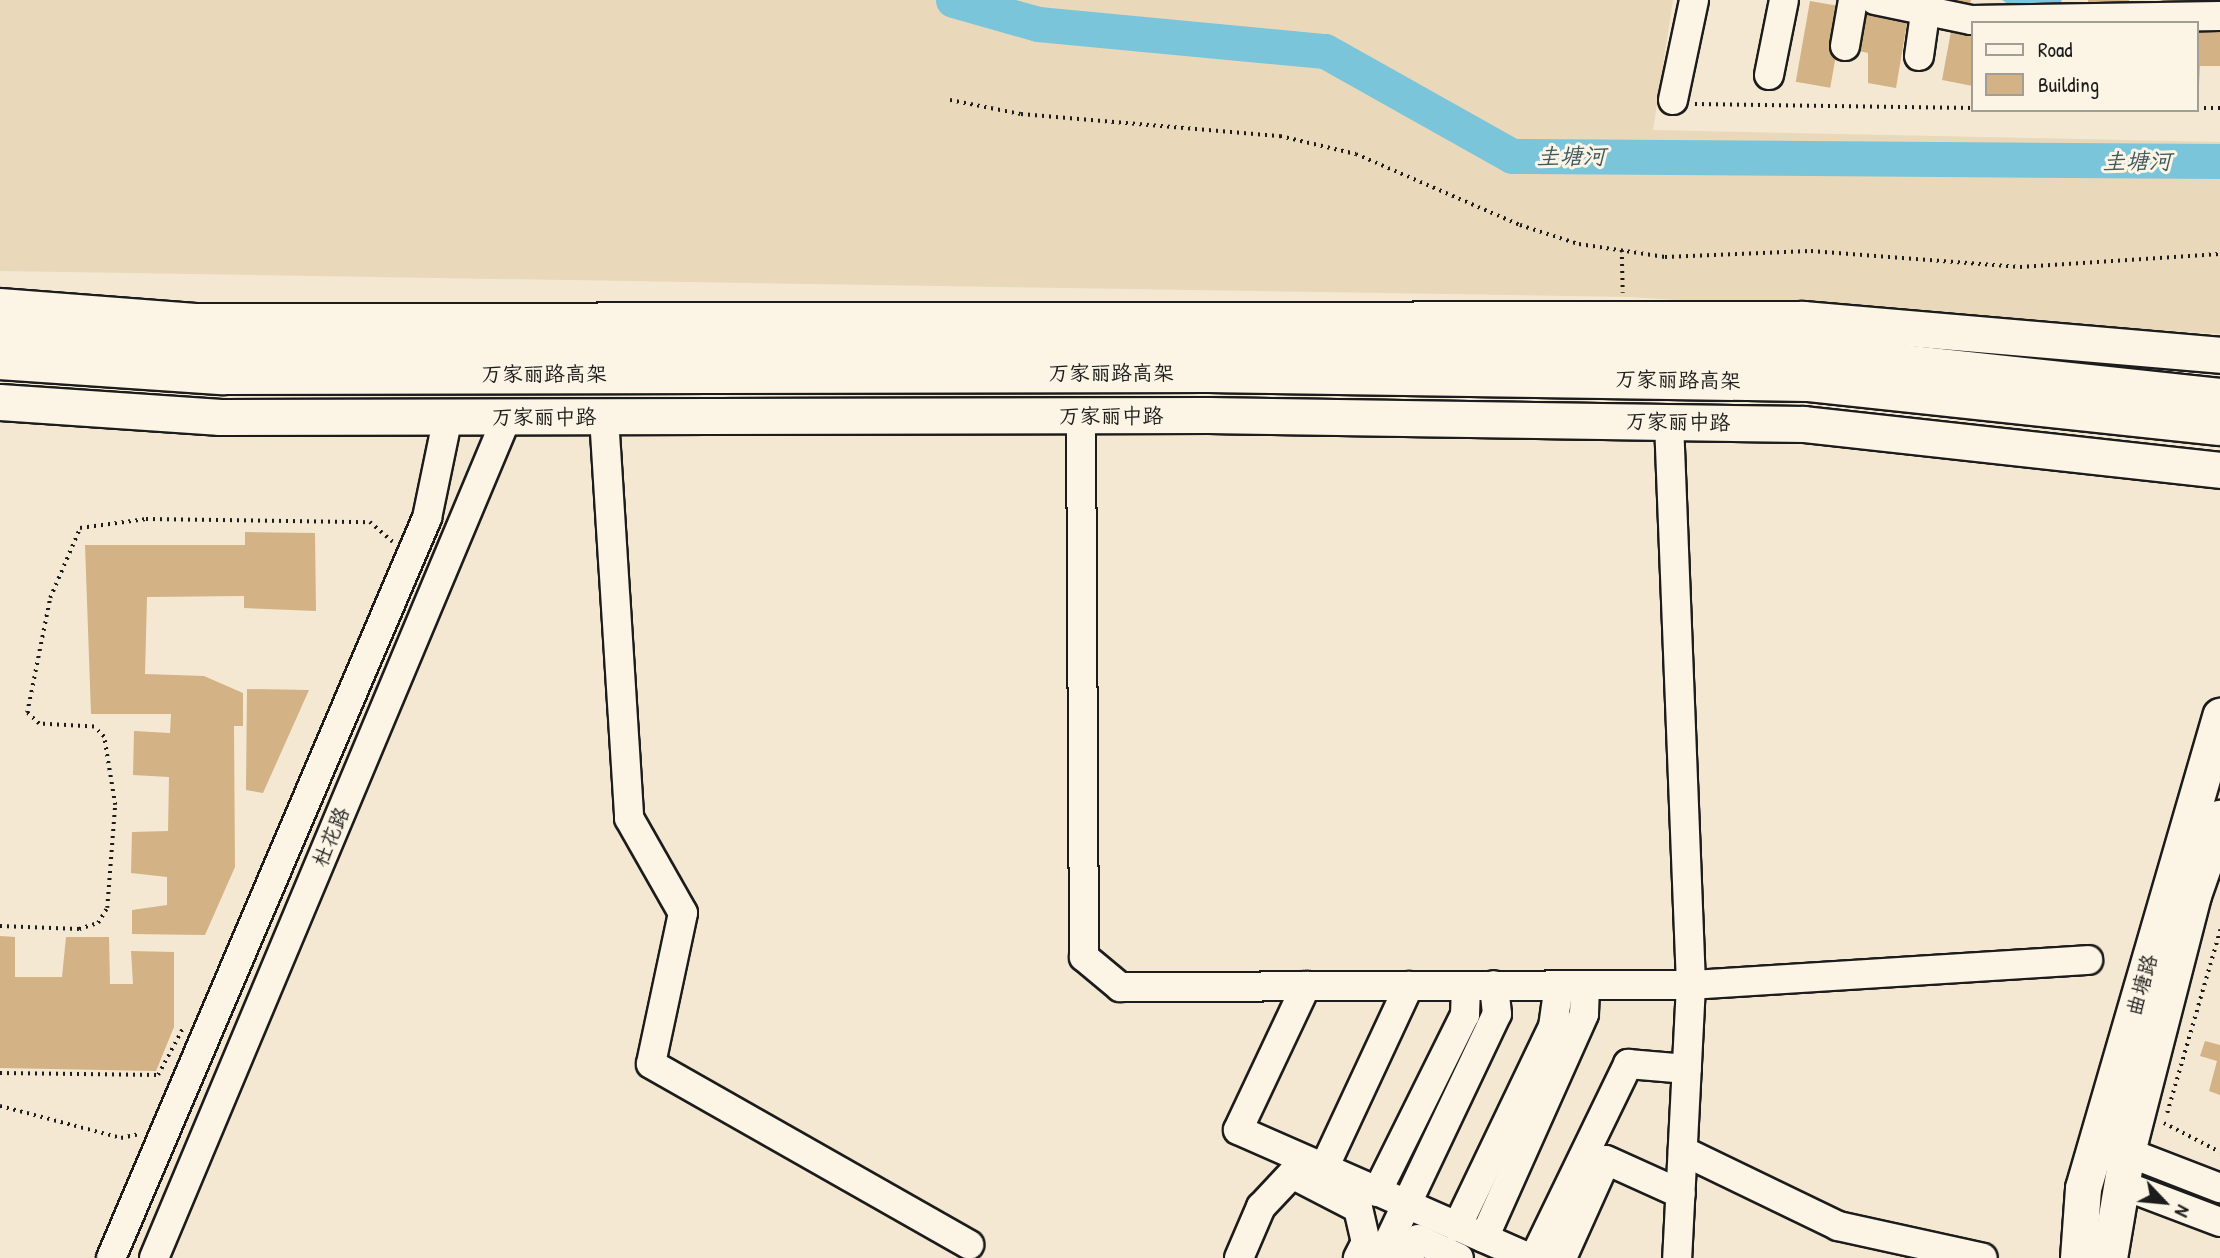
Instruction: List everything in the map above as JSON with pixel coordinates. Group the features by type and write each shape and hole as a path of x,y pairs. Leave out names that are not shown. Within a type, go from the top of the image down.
{"highway":[{"name":"万家丽路高架","path":"0,332 223,347 1209,346 1808,354 2220,398"},
{"name":"万家丽路高架","path":"0,360 222,375 1209,373 1807,382 2220,426"}],"main road":[{"path":"0,306 193,321 1803,319 2220,355"},
{"name":"万家丽中路","path":"0,402 220,417 1081,416 1804,424 2220,470"},
{"name":"曲塘路","path":"2078,1258 2083,1188 2220,715"},
{"name":"曲塘路","path":"2109,1258 2124,1168 2193,895 2220,818"}],"street":[{"path":"1673,100 1693,0"},
{"path":"1769,75 1784,0"},
{"path":"1845,46 1853,0"},
{"path":"1875,0 2082,21 2146,13 2216,10"},
{"path":"1919,56 1927,4"},
{"path":"1081,416 1084,957 1120,987 1691,985 2088,960"},
{"name":"杜花路","path":"111,1258 427,518 448,417"},
{"name":"杜花路","path":"154,1258 507,417"},
{"path":"604,417 629,818 683,913 651,1063 969,1245"},
{"path":"1669,422 1691,985 1678,1258"},
{"path":"1381,1258 1497,1014 1494,985"},
{"path":"1457,1227 1572,985"},
{"path":"1484,1238 1584,1014 1572,985"},
{"path":"1306,986 1238,1130 1532,1258 1596,1156"},
{"path":"1324,1168 1409,986"},
{"path":"1377,1192 1465,1015 1466,986"},
{"path":"1562,1258 1628,1064 1687,1069"},
{"path":"1683,1151 1838,1226 1983,1258"},
{"path":"1596,1156 1681,1194"},
{"path":"2124,1168 2220,1188"},
{"path":"2124,1168 2220,1222"},
{"path":"1239,1258 1261,1207 1292,1174 1358,1208 1366,1242 1358,1258"},
{"path":"1408,1258 1418,1239 1459,1258"}],"path":[{"path":"950,100 1021,114 1280,136 1356,155 1520,225 1622,250 1665,257 1811,251 2020,267 2220,254"},
{"path":"1673,100 1972,108"},
{"path":"2199,108 2220,108"},
{"path":"1622,250 1623,320"},
{"path":"0,926 79,929 98,923 107,908 115,805 104,737 94,727 38,724 27,713 50,598 80,528 146,519 370,522 398,547 403,532"},
{"path":"2220,930 2164,1124 2220,1152"},
{"path":"0,1073 158,1075 190,1021"},
{"path":"0,1106 121,1138 144,1133 149,1124"}],"shaded area":[{"path":"0,0 1673,0 1653,130 2220,142 2220,334 1629,297 0,271"}],"water":[{"path":"2002,0 2062,0 2058,7 2014,8"}],"building":[{"path":"1934,0 1971,0 1969,9"},
{"path":"2088,0 2129,0 2130,10 2088,12"},
{"path":"2162,0 2204,0 2204,3 2162,3"},
{"path":"1810,1 1844,7 1830,88 1796,82"},
{"path":"1862,3 1909,11 1896,88 1868,83 1868,53 1855,50"},
{"path":"2199,24 2220,24 2220,66 2200,66 2200,85"},
{"path":"1952,26 1972,30 1972,86 1942,80"},
{"path":"245,532 315,533 316,611 244,608 244,596 147,597 145,674 204,676 243,693 243,726 234,726 235,867 205,935 132,934 132,910 167,905 167,877 131,873 132,832 168,831 169,777 133,775 134,731 170,733 171,714 91,714 85,545 245,545"},
{"path":"247,689 309,690 263,793 246,790"},
{"path":"0,936 15,937 15,977 62,977 66,937 109,937 110,984 133,984 131,951 174,952 174,1027 156,1071 0,1068"},
{"path":"2205,1041 2220,1045 2220,1095 2209,1091 2217,1061 2200,1056"}],"waterway":[{"name":"圭塘河","path":"953,0 1038,24 1325,51 1512,156 2220,161"}]}
